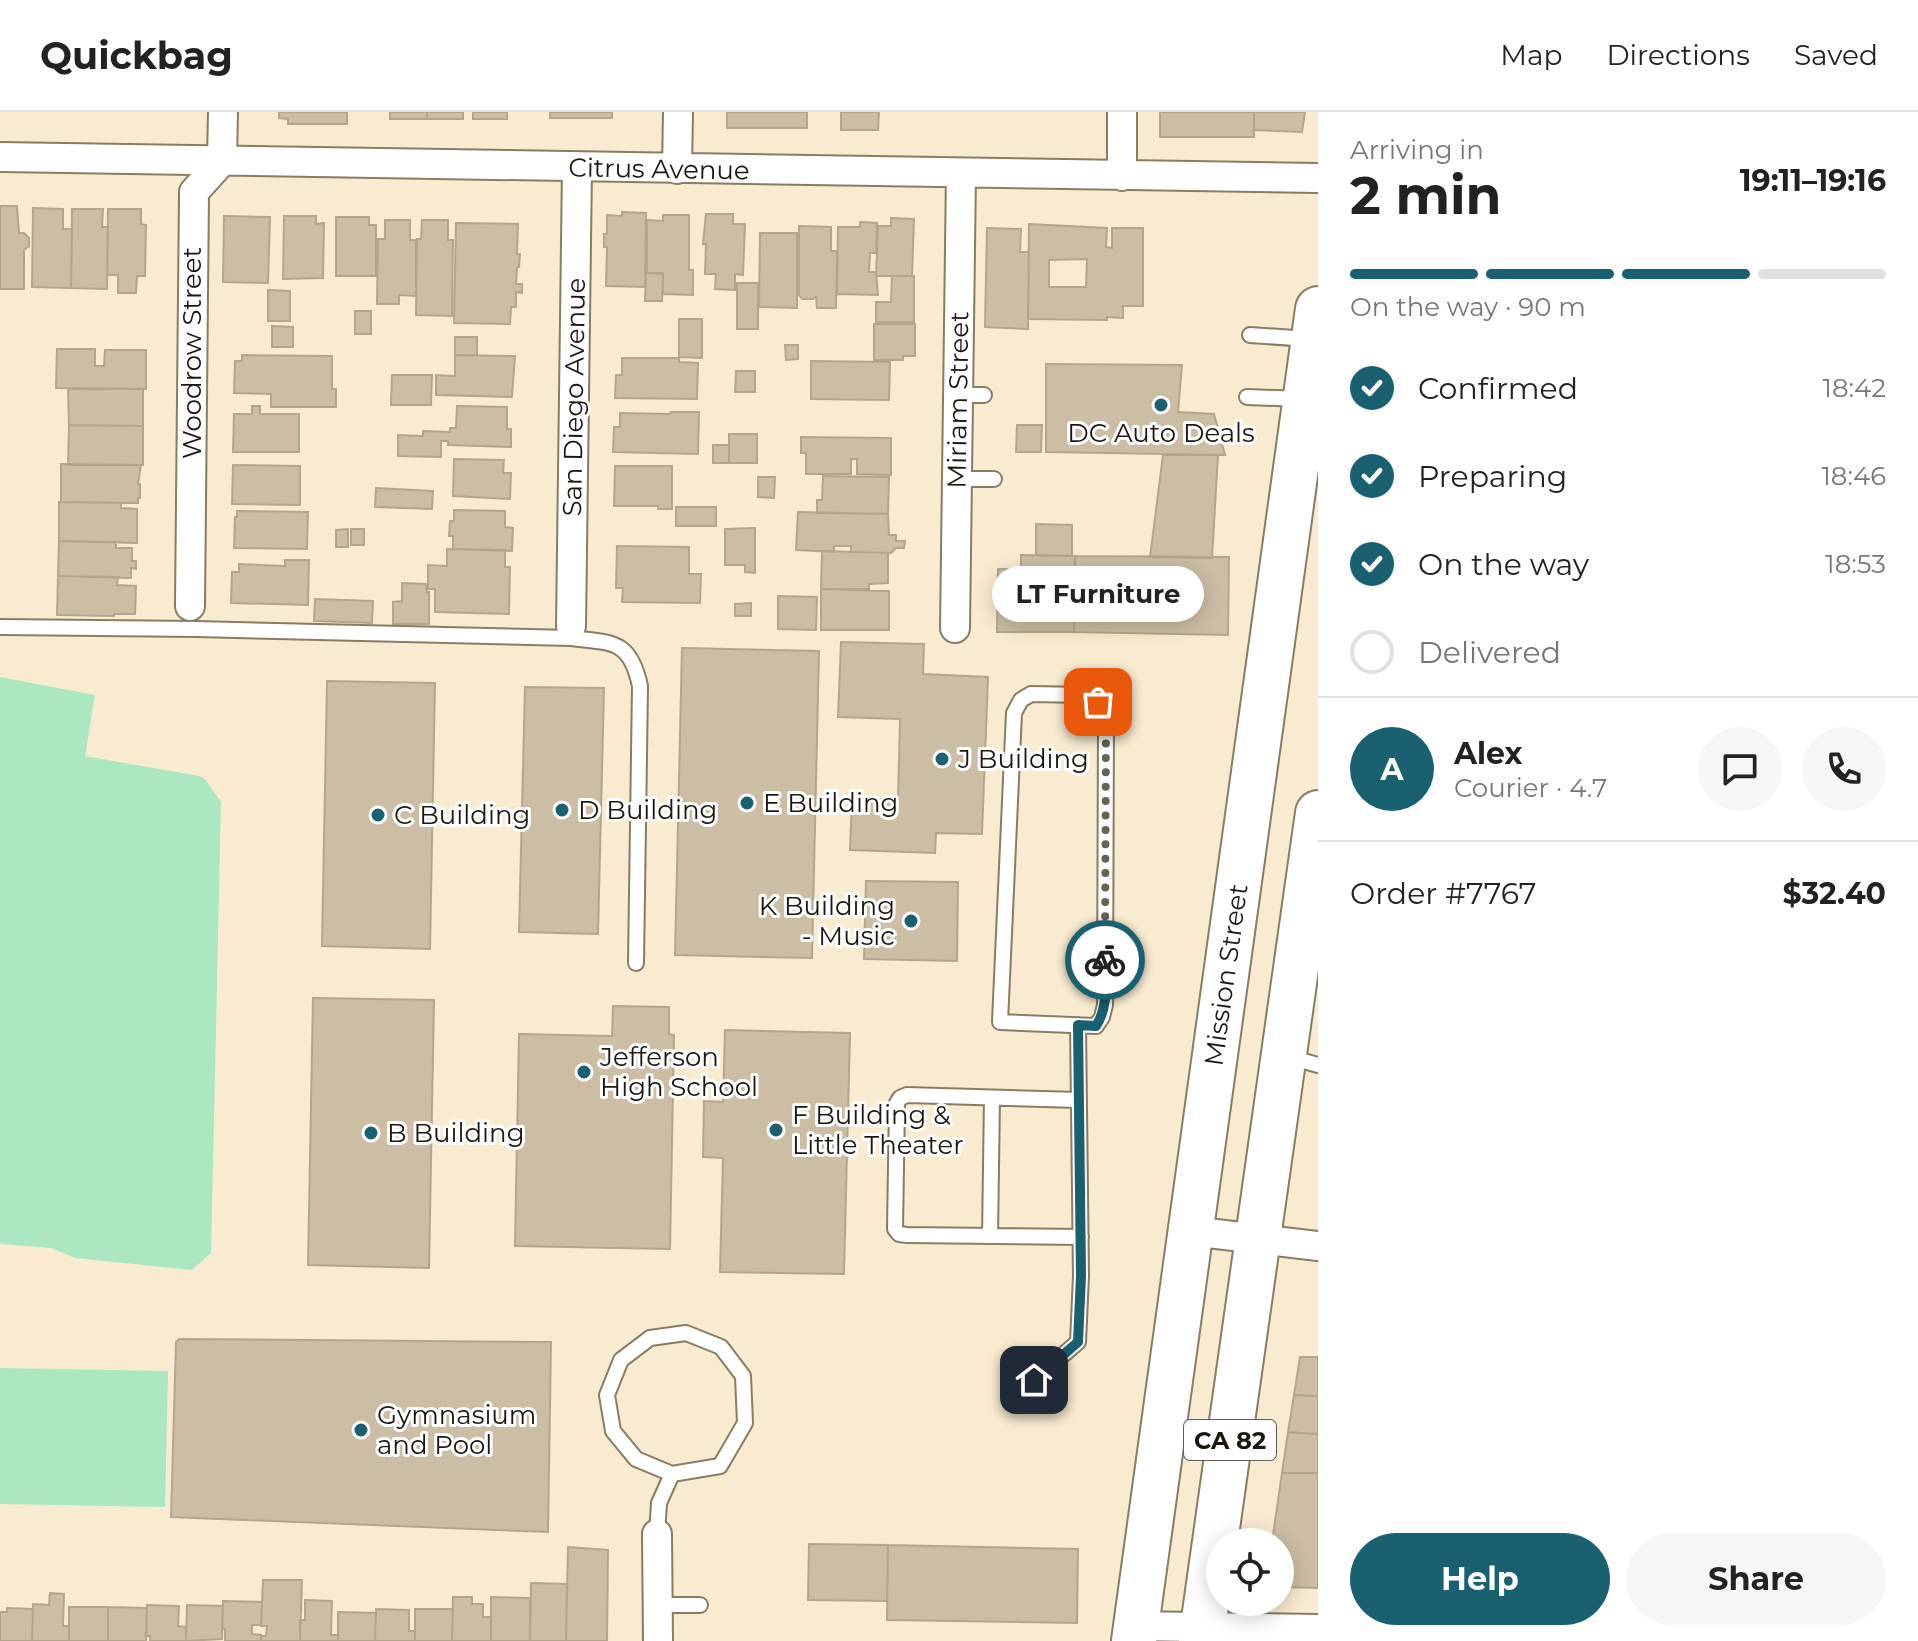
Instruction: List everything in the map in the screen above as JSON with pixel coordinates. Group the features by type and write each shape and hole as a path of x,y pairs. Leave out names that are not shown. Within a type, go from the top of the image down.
{"main road":[{"name":"Mission Street","path":"1135,1633 1316,324"},
{"name":"CA 82","path":"1202,1634 1258,1240 1301,1061 1318,813"}],"street":[{"path":"222,161 223,112"},
{"path":"677,169 678,112"},
{"path":"1122,112 1122,176"},
{"name":"Citrus Avenue","path":"0,157 1318,178"},
{"name":"Woodrow Street","path":"190,606 194,192 222,161"},
{"name":"San Diego Avenue","path":"571,632 577,167"},
{"name":"Miriam Street","path":"955,628 957,479 971,395 961,173"},
{"path":"1191,1231 1318,1246"},
{"path":"657,1534 658,1641"},
{"path":"1135,1633 1302,1633"}],"lane":[{"path":"1250,335 1316,324"},
{"path":"1247,397 1305,400"},
{"path":"957,479 994,479"},
{"path":"0,627 571,632 627,651 636,668 640,686 636,963"},
{"path":"1031,694 1084,695 1098,702 1106,720 1105,1005 1096,1026 1078,1025 1000,1022 1014,713 1021,700 1031,694"},
{"path":"1034,1380 1078,1342 1081,1237 1078,1025"},
{"path":"1079,1100 907,1095 900,1098 897,1103 895,1229 899,1234 907,1235 1081,1237"},
{"path":"990,1236 992,1098"},
{"path":"686,1333 721,1347 743,1376 745,1423 720,1466 672,1474 636,1459 620,1441 613,1431 607,1395 621,1360 650,1338 686,1333"},
{"path":"657,1534 659,1503 672,1474"},
{"path":"658,1605 700,1605"}],"green space":[{"path":"0,677 95,695 85,756 199,776 205,779 221,802 211,1253 192,1270 75,1258 51,1248 0,1244"},
{"path":"0,1368 168,1371 165,1507 0,1504"}],"building":[{"path":"279,112 347,112 347,124 288,124 288,119 279,118"},
{"path":"390,112 427,112 427,119 390,119"},
{"path":"427,112 463,112 463,119 427,119"},
{"path":"473,112 507,112 507,119 473,119"},
{"path":"550,112 612,112 612,118 550,118"},
{"path":"727,112 807,112 807,128 727,128"},
{"path":"841,112 879,112 878,130 841,130"},
{"path":"1160,112 1254,112 1254,137 1160,137"},
{"path":"1254,112 1305,112 1302,132 1254,130"},
{"path":"0,206 17,206 19,233 29,238 29,246 24,250 24,289 0,289"},
{"path":"33,208 63,209 63,229 72,229 71,288 32,287"},
{"path":"72,209 103,209 102,227 108,227 107,289 71,288"},
{"path":"108,209 141,209 141,224 146,225 145,276 137,276 136,293 118,293 118,275 107,275"},
{"path":"622,212 646,213 645,287 606,286 607,247 604,247 604,234 607,234 607,215 622,216"},
{"path":"706,214 733,214 733,224 745,224 743,275 735,274 735,290 715,289 716,274 705,274 706,244 703,244"},
{"path":"663,215 689,215 689,270 693,270 693,295 663,294 663,273 647,273 647,220 663,221"},
{"path":"224,216 270,217 268,283 223,282"},
{"path":"284,216 316,216 316,224 324,223 323,278 283,279"},
{"path":"336,217 369,217 369,225 376,225 376,276 336,276"},
{"path":"891,218 914,219 912,276 876,276 878,226 891,226"},
{"path":"385,220 410,220 410,240 416,240 416,296 399,295 399,304 377,304 378,239 385,239"},
{"path":"422,220 448,220 448,240 453,240 452,316 416,315 417,239 421,239"},
{"path":"860,222 877,223 876,253 870,253 869,272 876,272 878,295 837,294 838,227 860,227"},
{"path":"456,223 518,224 517,254 520,254 516,284 522,284 522,293 516,292 516,307 511,307 510,324 454,323"},
{"path":"1029,224 1107,228 1106,247 1112,248 1112,228 1143,228 1143,306 1123,306 1123,318 1107,317 1107,320 1028,319","holes":["1087,259 1086,287 1049,287 1049,260"]},
{"path":"799,226 831,227 831,251 837,251 836,308 817,308 816,297 802,299 799,295"},
{"path":"987,228 1021,229 1020,252 1029,252 1028,329 985,327"},
{"path":"760,233 797,233 797,308 759,307"},
{"path":"646,273 663,274 662,301 645,301"},
{"path":"892,276 914,276 914,322 876,322 876,302 891,302"},
{"path":"737,283 758,283 758,329 737,329"},
{"path":"268,290 290,291 290,321 268,321"},
{"path":"355,311 371,311 371,334 355,334"},
{"path":"679,319 702,319 702,358 679,357"},
{"path":"874,324 915,324 915,356 903,356 903,360 874,360"},
{"path":"272,326 293,327 293,347 272,347"},
{"path":"455,337 477,337 477,355 455,355"},
{"path":"785,345 798,345 798,359 786,360"},
{"path":"57,349 95,349 95,366 104,366 105,350 146,350 146,389 56,388"},
{"path":"242,355 332,356 332,389 336,389 336,407 271,407 271,394 234,393 235,361 242,361"},
{"path":"455,355 515,356 512,397 436,395 436,375 455,376"},
{"path":"622,358 679,358 679,362 698,363 697,399 615,398 616,375 622,375"},
{"path":"811,361 890,362 889,400 811,399"},
{"path":"1046,364 1182,365 1178,412 1214,414 1225,455 1046,452"},
{"path":"736,371 755,371 755,392 735,392"},
{"path":"392,375 432,375 431,405 391,405"},
{"path":"68,389 143,389 143,426 69,425"},
{"path":"252,406 260,406 260,414 299,414 299,452 233,452 234,414 252,414"},
{"path":"457,406 507,407 511,447 448,445 448,441 441,441 441,457 398,456 398,435 423,436 423,431 450,432 450,428 456,428"},
{"path":"699,412 698,454 613,452 614,427 620,427 620,413"},
{"path":"69,425 143,426 143,465 68,465"},
{"path":"1017,425 1042,425 1041,452 1016,452"},
{"path":"729,434 757,434 757,463 729,463"},
{"path":"801,437 891,438 891,475 857,474 857,459 851,459 851,474 806,474 806,453 801,453"},
{"path":"713,445 729,445 729,463 713,463"},
{"path":"1163,455 1218,455 1212,558 1150,557"},
{"path":"454,459 504,460 503,473 511,473 510,499 453,496"},
{"path":"61,464 141,465 138,503 61,502"},
{"path":"233,465 300,466 300,505 232,504"},
{"path":"615,466 672,466 672,509 614,506"},
{"path":"823,476 889,477 888,514 817,513 817,500 822,500"},
{"path":"758,477 775,477 774,498 758,497"},
{"path":"376,488 433,491 432,509 375,507"},
{"path":"59,502 121,503 121,508 137,509 137,543 59,541"},
{"path":"676,507 716,507 716,526 676,526"},
{"path":"454,510 505,511 505,527 513,528 512,551 453,549 453,536 449,536"},
{"path":"237,511 308,512 307,549 234,548"},
{"path":"798,512 888,514 889,535 896,535 896,541 905,541 904,548 896,548 891,553 851,552 851,546 834,546 834,552 796,550"},
{"path":"1036,524 1072,525 1072,556 1036,555"},
{"path":"755,528 755,573 745,572 745,565 725,565 725,529"},
{"path":"348,529 348,547 336,547 336,530"},
{"path":"351,529 364,529 364,545 351,545"},
{"path":"59,541 116,542 116,548 132,548 132,561 136,561 136,569 131,568 131,578 58,576"},
{"path":"617,546 689,547 689,574 701,574 700,603 622,602 623,588 616,588"},
{"path":"447,549 505,550 505,567 510,567 509,614 435,612 435,589 428,589 428,565 447,566"},
{"path":"822,551 888,553 888,583 869,584 869,589 821,589"},
{"path":"1021,555 1075,556 1074,632 997,632 998,569 1021,569"},
{"path":"1075,556 1229,557 1228,635 1074,632"},
{"path":"285,560 309,560 308,605 231,603 232,572 239,572 239,564 285,566"},
{"path":"58,576 118,577 117,585 136,586 135,614 57,615"},
{"path":"402,583 426,584 429,624 393,624 393,602 402,601"},
{"path":"821,589 889,591 889,630 821,630"},
{"path":"778,596 817,597 816,630 778,629"},
{"path":"315,599 373,601 372,623 314,621"},
{"path":"751,603 751,616 735,616 735,604"},
{"name":"J Building","path":"841,642 924,644 923,674 988,677 982,834 936,833 935,853 850,850 852,798 898,800 900,719 838,717"},
{"name":"E Building","path":"682,648 819,651 812,958 675,955"},
{"name":"C Building","path":"327,681 435,683 430,949 322,946"},
{"name":"D Building","path":"525,687 604,688 598,934 519,932"},
{"name":"K Building - Music","path":"866,881 958,882 957,961 864,959"},
{"name":"B Building","path":"313,998 434,1000 429,1268 308,1265"},
{"path":"613,1006 669,1007 669,1034 674,1035 670,1249 515,1246 519,1034 612,1036"},
{"name":"F Building & Little Theater","path":"725,1030 850,1033 844,1274 720,1272 723,1158 703,1157 704,1101 723,1102"},
{"name":"Gymnasium and Pool","path":"179,1339 551,1342 548,1532 171,1517 176,1342"},
{"path":"1300,1357 1318,1357 1318,1396 1294,1395"},
{"path":"1294,1395 1318,1396 1318,1434 1288,1432"},
{"path":"1288,1432 1318,1434 1318,1473 1282,1473"},
{"path":"1282,1473 1318,1473 1318,1588 1294,1587 1294,1528 1274,1528"},
{"path":"809,1544 888,1545 887,1601 808,1600"},
{"path":"888,1545 1078,1549 1077,1623 887,1620"},
{"path":"568,1547 608,1550 607,1641 566,1641"},
{"path":"263,1580 302,1580 300,1641 261,1641 261,1636 266,1636 267,1626 261,1626"},
{"path":"531,1583 567,1584 566,1641 530,1641"},
{"path":"50,1593 64,1594 63,1626 69,1626 69,1641 32,1641 33,1604 49,1605"},
{"path":"453,1597 472,1597 472,1604 483,1604 483,1617 491,1617 491,1641 452,1641"},
{"path":"491,1597 530,1598 530,1641 491,1641"},
{"path":"305,1600 332,1601 331,1635 338,1635 338,1641 300,1641 300,1620 305,1620"},
{"path":"223,1601 262,1602 261,1625 252,1625 252,1634 261,1635 261,1641 225,1641"},
{"path":"147,1605 179,1606 178,1626 186,1627 186,1641 150,1641 150,1636 146,1636"},
{"path":"187,1605 223,1606 222,1639 186,1641"},
{"path":"69,1607 108,1607 108,1641 69,1641"},
{"path":"108,1607 147,1608 146,1641 108,1641"},
{"path":"7,1608 33,1609 32,1641 0,1641 0,1612 7,1612"},
{"path":"376,1609 409,1610 409,1631 415,1631 415,1641 375,1641"},
{"path":"415,1609 453,1609 452,1641 415,1641"},
{"path":"338,1612 376,1613 375,1641 338,1641"}],"way so far":[{"path":"1098,702 1106,720 1105,960"}],"place":[{"name":"DC Auto Deals","path":"1161,405"},
{"name":"LT Furniture","path":"1098,702"},
{"name":"J Building","path":"942,759"},
{"name":"E Building","path":"747,803"},
{"name":"D Building","path":"562,810"},
{"name":"C Building","path":"378,815"},
{"name":"K Building - Music","path":"911,921"},
{"name":"Jefferson High School","path":"584,1072"},
{"name":"F Building & Little Theater","path":"776,1130"},
{"name":"B Building","path":"371,1133"},
{"name":"Gymnasium and Pool","path":"361,1430"}],"route":[{"path":"1034,1380 1078,1342 1081,1276 1078,1025 1096,1026 1102,1017 1105,960"}]}
